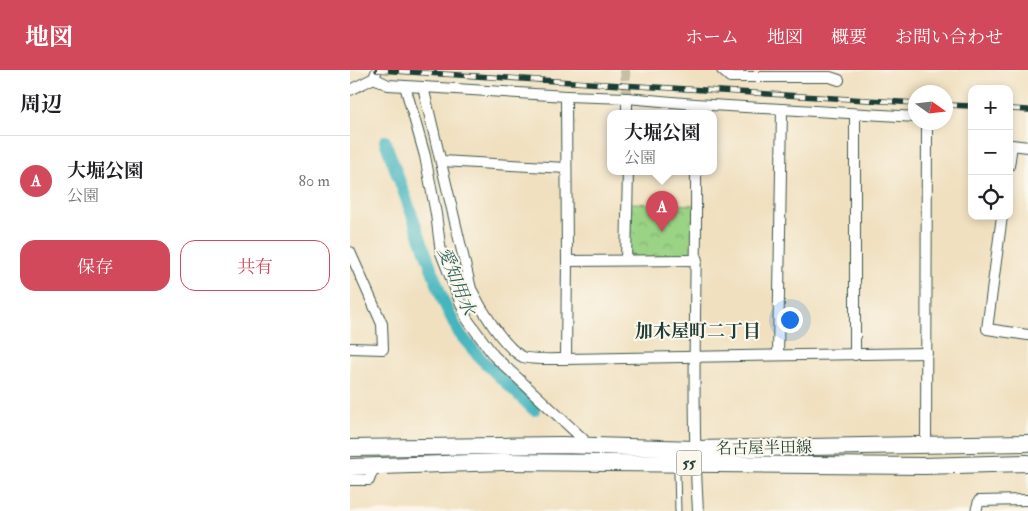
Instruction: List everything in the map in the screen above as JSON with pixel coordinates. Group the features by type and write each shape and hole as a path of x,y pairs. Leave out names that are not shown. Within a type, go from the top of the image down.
{"main road":[{"name":"名古屋半田線","path":"350,467 696,456 926,444 1028,443"},
{"name":"名古屋半田線","path":"350,448 584,446 696,456 924,466 1028,462"}],"street":[{"path":"722,70 730,77 830,77 839,80"},
{"path":"350,90 376,74 388,86 627,98 695,109 782,108 908,117"},
{"path":"405,86 425,156 436,214 440,253 466,319 494,356 583,439 584,446"},
{"path":"423,87 471,289 479,306 503,339 523,357 566,359 927,354"},
{"path":"566,96 568,261 566,359"},
{"path":"627,98 627,110"},
{"path":"778,355 782,108"},
{"path":"855,114 855,355"},
{"path":"926,444 927,130"},
{"path":"1013,145 1028,147"},
{"path":"442,161 566,168"},
{"path":"626,260 628,175"},
{"path":"696,175 697,260 694,357 698,511"},
{"path":"1001,220 986,329 1028,334"},
{"path":"350,252 382,324 382,349 350,348"},
{"path":"568,261 697,260"},
{"path":"350,480 369,480 374,467"},
{"path":"976,511 979,501 1028,500"}],"lane":[{"path":"677,473 678,511"}],"green space":[{"path":"629,203 696,205 697,260 626,260"}],"waterway":[{"name":"愛知用水","path":"385,141 444,303 459,333 481,359 534,410"}],"tunnel":[{"path":"625,70 627,98"}],"railway":[{"path":"377,70 908,103"},
{"path":"953,105 968,106"},
{"path":"1013,109 1028,110"}],"place":[{"name":"大堀公園","path":"662,232"}],"district":[{"name":"加木屋町二丁目","path":"698,331"}]}
